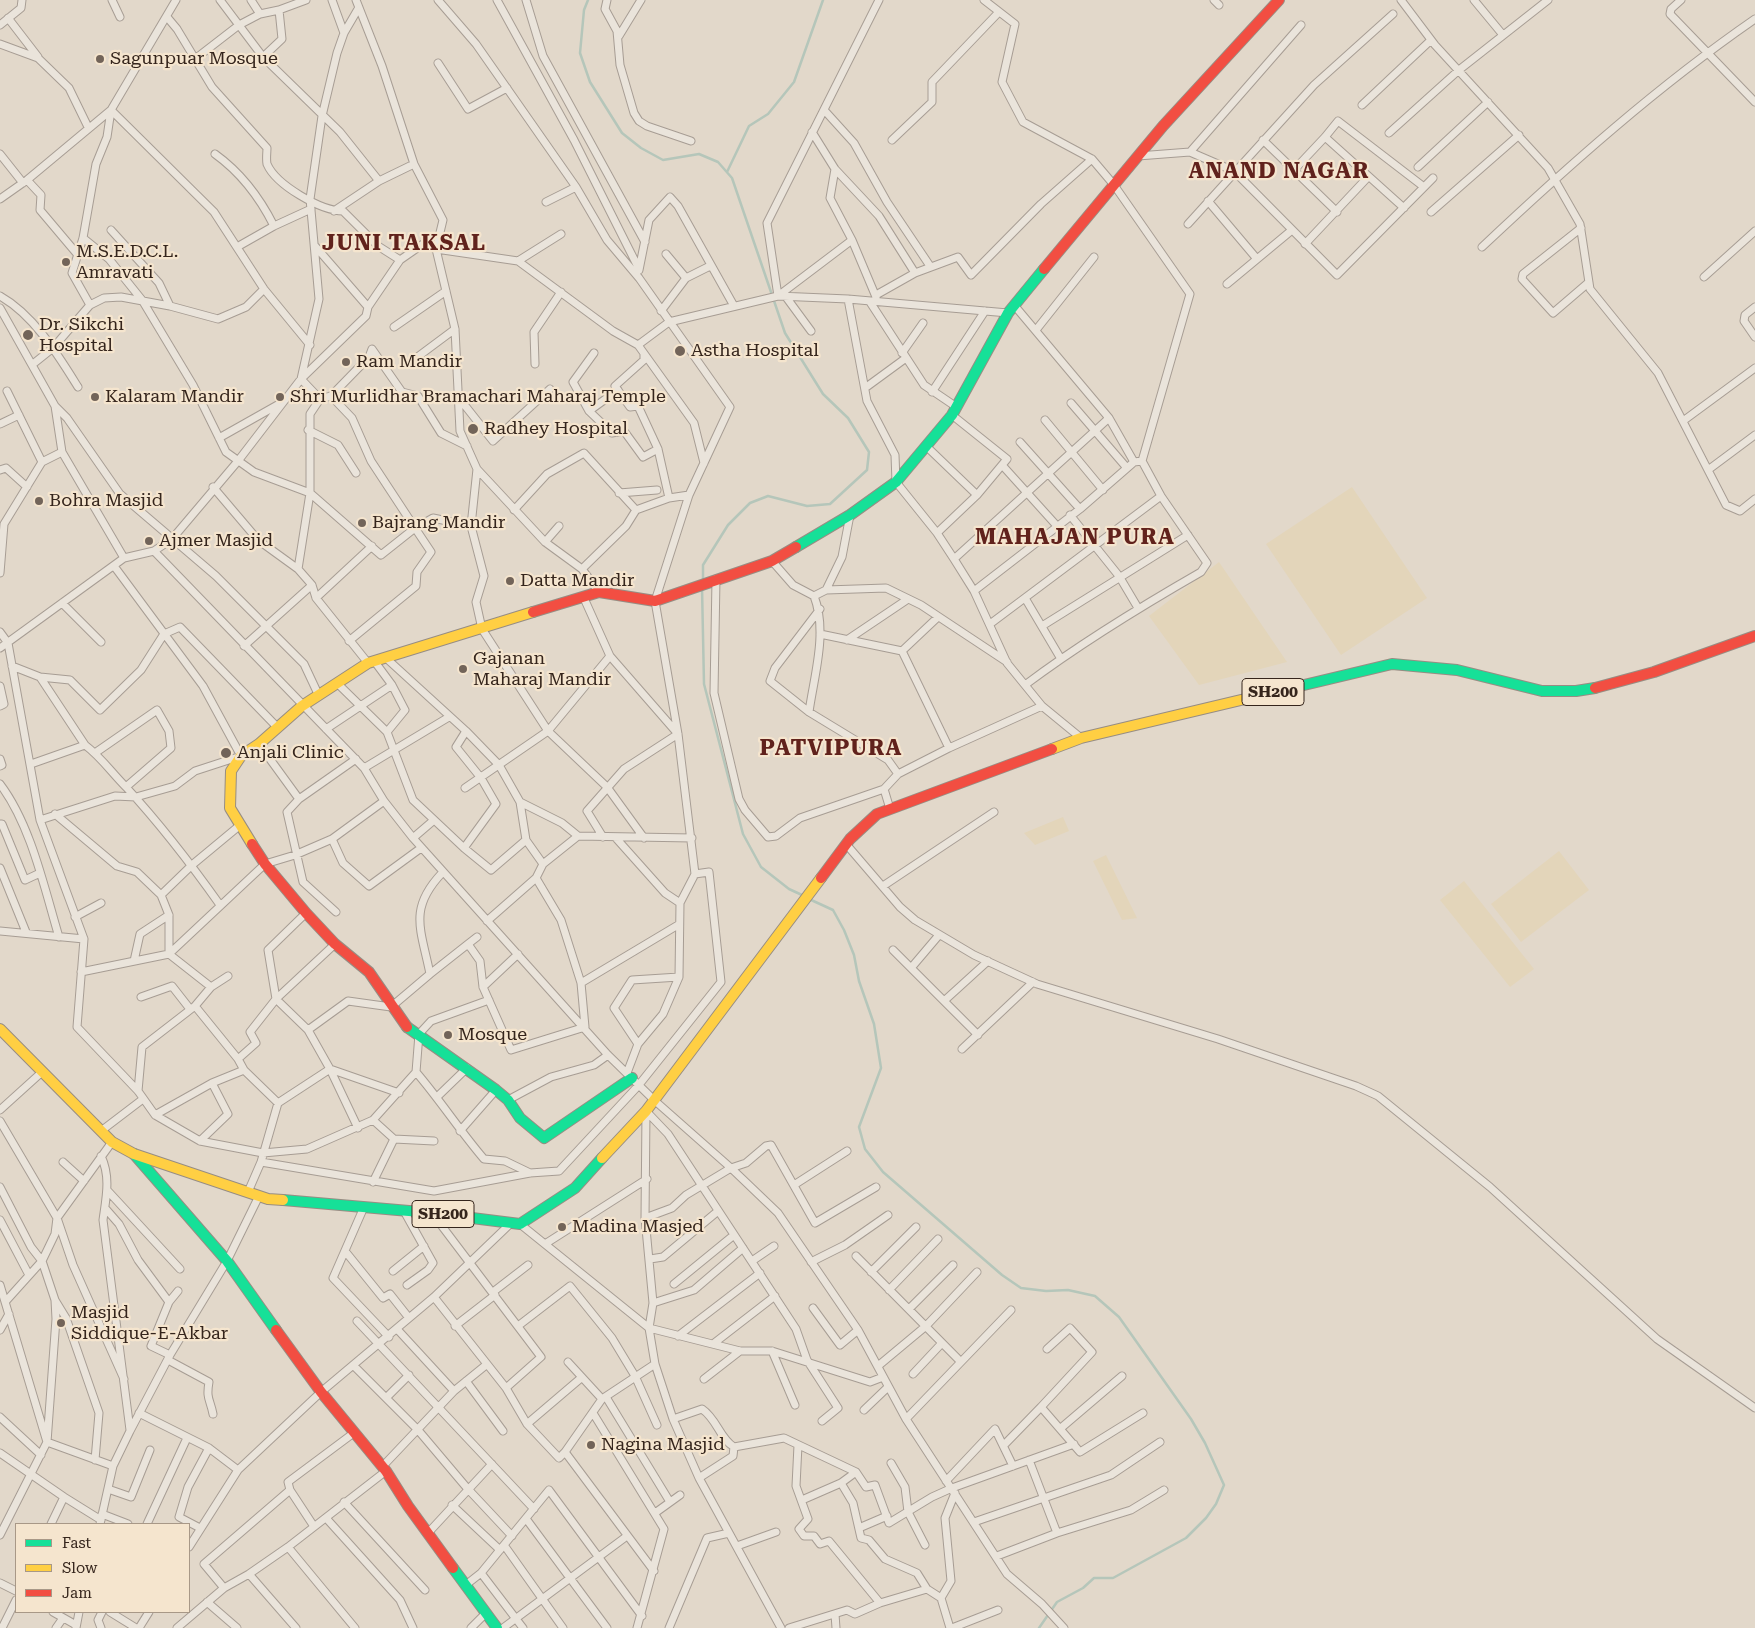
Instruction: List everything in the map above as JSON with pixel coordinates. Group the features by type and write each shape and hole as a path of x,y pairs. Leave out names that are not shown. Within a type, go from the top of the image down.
{"main road":[{"path":"632,1079 544,1138 520,1118 508,1100 496,1090 404,1025 368,972 335,944 306,913 265,864 239,826 230,808 231,771 241,756 259,744 302,706 372,662 482,630 583,596 599,592 655,601 772,561 850,515 896,482 954,410 1011,309 1138,156 1279,0"},
{"name":"SH200","path":"0,1029 112,1142 134,1154 268,1199 404,1210 515,1224 575,1188 646,1111 846,844 877,814 1081,738 1392,664 1429,666 1478,674 1520,687 1552,692 1593,689 1686,661 1755,636"},
{"path":"134,1154 226,1261 321,1392 384,1469 497,1628"}],"street":[{"path":"0,26 21,8 22,0"},
{"path":"112,0 120,17"},
{"path":"0,199 25,182 88,127 111,110 176,0"},
{"path":"220,0 263,57 340,132 379,180"},
{"path":"251,0 260,14"},
{"path":"195,59 239,25 260,14 279,10 306,0"},
{"path":"332,0 344,33"},
{"path":"356,0 382,66 414,164 443,220 436,249 455,329 460,430 477,469 545,542 582,569 599,592"},
{"path":"438,0 476,44 576,187 606,240 639,278 730,407 689,495 655,601 678,734 695,874 680,903 678,925 679,977 663,1014 638,1044 632,1079"},
{"path":"496,0 574,140 639,269"},
{"path":"526,0 543,56 645,242"},
{"path":"607,0 605,9 618,36 620,65 634,113 639,121 647,126 691,140"},
{"path":"776,297 767,223 812,132 825,111 879,0"},
{"path":"974,591 1138,461 1190,294 1114,185 1092,159 1023,122 1002,82 1015,24 984,0"},
{"path":"1401,0 1431,40 1519,135 1555,179 1581,228 1590,289 1658,373 1726,505 1740,511 1755,500"},
{"path":"1474,0 1503,35"},
{"path":"1389,133 1458,70 1548,0"},
{"path":"1681,0 1670,9 1670,14 1755,102"},
{"path":"618,36 638,1"},
{"path":"301,378 319,300 310,199 322,116 337,53 344,33 358,8"},
{"path":"263,57 282,39 279,10"},
{"path":"892,140 932,102 932,82 1000,12"},
{"path":"1188,224 1234,171 1314,85 1393,14"},
{"path":"167,17 177,28 212,87 266,148 267,163 286,187 333,211 343,211 378,246 400,260"},
{"path":"8,18 38,58 69,88 88,127"},
{"path":"1482,246 1555,179 1707,52 1755,19"},
{"path":"1190,152 1301,25"},
{"path":"1362,105 1431,40"},
{"path":"0,44 38,58"},
{"path":"438,64 468,109 507,88"},
{"path":"1418,167 1488,102"},
{"path":"90,305 72,273 83,238 96,164 107,137 111,110"},
{"path":"111,110 214,212 264,289 310,345"},
{"path":"825,111 854,143 887,202 930,266"},
{"path":"1294,170 1325,138 1338,121 1424,187"},
{"path":"812,132 834,169 879,216 915,273"},
{"path":"1431,212 1519,135"},
{"path":"1325,138 1404,208"},
{"path":"1263,140 1337,212"},
{"path":"1138,156 1190,152 1234,171 1337,275 1433,178"},
{"path":"0,154 25,182 41,195 40,210 78,255"},
{"path":"215,154 231,165 264,207 274,226"},
{"path":"874,300 915,273 958,257 970,275 1041,204 1064,186 1092,159"},
{"path":"333,211 379,180 414,164"},
{"path":"834,169 830,198 852,240 874,300 904,356 924,385 954,410 1006,459 977,494 937,533"},
{"path":"1306,244 1368,177"},
{"path":"546,202 576,187"},
{"path":"639,278 639,269 649,220 670,197 678,206 734,306"},
{"path":"1208,201 1257,259"},
{"path":"238,247 274,226 311,209"},
{"path":"1581,228 1523,274 1522,279 1553,314 1588,283"},
{"path":"111,230 159,283 170,306"},
{"path":"1227,284 1292,230"},
{"path":"1704,277 1755,231"},
{"path":"518,261 561,234"},
{"path":"83,238 108,259 142,300 193,384 226,452 238,462 254,472 310,492 381,555 415,528 433,518 471,526"},
{"path":"776,297 852,240"},
{"path":"0,648 124,558 154,551 172,538 213,487 238,462 301,378 366,316 368,307 400,260 423,244 436,249 518,261 613,331 638,345 694,423 704,464"},
{"path":"315,246 368,307"},
{"path":"666,254 686,278"},
{"path":"1036,330 1094,257"},
{"path":"661,311 686,278 710,266"},
{"path":"33,364 54,348 90,305 104,298 121,297 142,300 218,319 246,307 264,289"},
{"path":"394,326 446,291"},
{"path":"535,364 534,332 561,292"},
{"path":"0,296 15,306 54,348 78,387"},
{"path":"638,345 669,322 776,297 874,300 985,311 1011,309 1036,330 1109,418 1161,496 1207,560 1205,568 1138,608 1025,685"},
{"path":"786,297 811,331"},
{"path":"848,299 867,401 895,454 896,482 937,533 974,591 1007,663 1042,706 1081,738"},
{"path":"1755,306 1746,315 1744,320 1755,337"},
{"path":"0,308 55,406 67,418 120,494 216,576 304,664 320,696"},
{"path":"932,392 985,311"},
{"path":"864,388 904,356 923,323"},
{"path":"408,364 455,329"},
{"path":"298,569 310,492 308,430 310,414 320,399 331,396 369,357 372,349 402,392 418,396 441,433 467,446"},
{"path":"594,353 573,382 589,411 612,433 624,431 643,457 658,449"},
{"path":"644,353 644,360 615,386 630,407 638,406 658,449 669,498"},
{"path":"1683,422 1755,368"},
{"path":"301,378 320,399"},
{"path":"459,398 493,441 550,389"},
{"path":"589,411 618,390"},
{"path":"7,391 42,462"},
{"path":"331,396 352,418 371,461 431,552 417,572 416,586 349,641"},
{"path":"219,438 284,401"},
{"path":"1071,403 1127,468"},
{"path":"55,406 62,452 124,558"},
{"path":"0,424 19,415"},
{"path":"954,559 1050,474 1109,418"},
{"path":"1045,420 1103,490"},
{"path":"308,430 338,446 356,473"},
{"path":"1708,470 1755,435"},
{"path":"1020,442 1080,508"},
{"path":"926,446 977,494"},
{"path":"0,573 4,524 42,462 62,452"},
{"path":"514,510 548,474 584,453 636,510"},
{"path":"1002,465 1057,526"},
{"path":"0,470 6,468 27,487"},
{"path":"477,469 471,526 484,576 476,602 482,630 548,731 607,787 644,838"},
{"path":"213,487 258,540 298,569 312,585 316,598 349,641 372,662 392,685 405,710 387,732"},
{"path":"619,492 657,490"},
{"path":"582,569 626,526 636,510 669,498 689,495"},
{"path":"990,624 1161,496"},
{"path":"826,590 842,557 850,515"},
{"path":"1070,515 1119,576 1138,608"},
{"path":"545,542 559,526"},
{"path":"1042,626 1188,534"},
{"path":"316,598 372,546"},
{"path":"154,551 302,706 356,759 364,768 384,801 442,873 585,1027 608,1055 654,1100 732,1168 778,1213 858,1330 906,1419 1008,1574 1044,1606 1064,1628"},
{"path":"772,561 793,585 814,596 820,610 820,634 809,712"},
{"path":"40,820 114,796 136,797 175,786 195,771 241,756 204,686 114,566"},
{"path":"714,580 714,693 736,791 744,810 768,837 772,838 800,818 884,789 898,774 949,748 1042,706"},
{"path":"244,646 312,585"},
{"path":"814,596 826,590 886,588 938,617 1007,663"},
{"path":"583,596 610,656 678,734"},
{"path":"1025,598 1061,659"},
{"path":"847,640 908,599"},
{"path":"62,603 101,642"},
{"path":"820,610 775,668 770,681 809,712 888,760 898,774"},
{"path":"902,651 938,617"},
{"path":"12,666 40,678 70,680 100,710 140,670 164,634 180,626 278,728"},
{"path":"0,632 8,644 40,820 84,940 77,1027 138,1091 155,1114 200,1141 263,1153 307,1149 373,1120 416,1072 419,1034 435,1018 489,1000"},
{"path":"820,634 902,651"},
{"path":"902,651 949,748"},
{"path":"465,788 548,731 610,656"},
{"path":"386,658 466,731 499,765 520,802 526,840 543,864"},
{"path":"40,678 85,745 95,753 136,797 192,865 220,905"},
{"path":"338,684 387,732 413,800 464,848 491,870 526,840"},
{"path":"326,729 392,685"},
{"path":"0,686 4,704 0,706"},
{"path":"95,753 157,710 169,731 171,748 126,787"},
{"path":"364,768 449,717"},
{"path":"464,848 496,804 481,778 456,747 466,731"},
{"path":"603,837 586,811 624,768 678,734"},
{"path":"259,744 299,799"},
{"path":"31,764 85,745"},
{"path":"0,759 2,765 0,766"},
{"path":"336,912 303,882 295,855 287,812 299,799 356,759"},
{"path":"0,784 14,803 40,873 59,937"},
{"path":"884,789 890,810"},
{"path":"81,972 170,954 265,864 295,855 332,840 384,801"},
{"path":"520,802 562,823 578,836 692,838"},
{"path":"883,886 994,812"},
{"path":"55,814 117,866 137,872 161,894 169,915 170,954 211,987"},
{"path":"413,838 434,820"},
{"path":"0,824 2,824 25,880 40,873"},
{"path":"161,894 239,826"},
{"path":"488,921 536,878 543,864 578,836"},
{"path":"615,837 665,893 680,903"},
{"path":"332,840 343,863 369,886 421,848"},
{"path":"846,844 900,907 939,936 988,961 1033,982 1218,1039 1356,1086 1378,1096 1490,1186 1657,1339 1755,1408"},
{"path":"0,868 26,932"},
{"path":"261,1162 434,1192 530,1173 559,1171 632,1079 721,982 709,872 695,874"},
{"path":"430,974 418,914 428,888 442,873"},
{"path":"536,878 561,920 581,982 585,1027"},
{"path":"75,917 102,903"},
{"path":"306,913 268,950 276,999 308,1030 330,1069 358,1128"},
{"path":"134,961 140,934 169,915"},
{"path":"581,982 678,925"},
{"path":"0,931 26,932 84,940"},
{"path":"911,968 939,936"},
{"path":"308,1030 348,1001 391,1007 477,937"},
{"path":"238,1059 256,1043 250,1032 276,999 335,944"},
{"path":"468,944 480,961 483,987 511,1050 585,1027"},
{"path":"893,950 978,1035"},
{"path":"483,987 518,954"},
{"path":"944,1001 988,961"},
{"path":"138,1091 142,1047 192,1008 211,987 228,976"},
{"path":"638,1044 614,1008 632,980 679,977"},
{"path":"962,1049 1033,982"},
{"path":"141,997 172,986 238,1059 244,1070 278,1103"},
{"path":"508,1100 551,1077 594,1065 608,1055"},
{"path":"437,1097 467,1068"},
{"path":"330,1069 399,1093"},
{"path":"248,1192 261,1162 278,1103 330,1069"},
{"path":"155,1114 212,1083 244,1070"},
{"path":"0,1110 42,1072"},
{"path":"416,1072 437,1097 460,1131 484,1159 505,1161 530,1173"},
{"path":"200,1141 228,1114 212,1083"},
{"path":"460,1131 496,1090"},
{"path":"101,1130 143,1099"},
{"path":"646,1111 647,1178 645,1218 653,1303 649,1328 655,1364 673,1419 699,1478 781,1628"},
{"path":"646,1111 668,1134 796,1329 807,1360 838,1408 822,1421"},
{"path":"373,1120 394,1139 434,1141"},
{"path":"0,1121 57,1218 73,1265 124,1379"},
{"path":"373,1182 394,1139"},
{"path":"6,1301 42,1261 55,1234 57,1218 112,1142"},
{"path":"645,1218 672,1208 686,1195 732,1168 746,1163 766,1146 771,1145 815,1223 876,1187"},
{"path":"794,1185 847,1151"},
{"path":"101,1156 107,1169 107,1190 103,1220 130,1431"},
{"path":"63,1162 84,1181"},
{"path":"545,1244 647,1178"},
{"path":"0,1187 31,1247 42,1261 55,1300 66,1318 99,1412 95,1460"},
{"path":"107,1190 180,1269"},
{"path":"101,1519 113,1466 130,1431 169,1357 226,1261 259,1196"},
{"path":"364,1207 333,1278 389,1336"},
{"path":"105,1208 119,1224 138,1260 169,1302"},
{"path":"404,1210 424,1246 432,1266 407,1285"},
{"path":"650,1259 663,1257 718,1211"},
{"path":"432,1213 541,1357 506,1388"},
{"path":"810,1262 845,1244 888,1215"},
{"path":"0,1220 29,1275"},
{"path":"190,1545 238,1470 321,1392 398,1329 469,1263 515,1224 545,1244 649,1328 740,1351 772,1351 807,1360 870,1382 883,1377"},
{"path":"871,1272 916,1227"},
{"path":"674,1284 734,1235"},
{"path":"889,1290 938,1239"},
{"path":"393,1271 424,1246"},
{"path":"752,1262 774,1246"},
{"path":"653,1303 694,1290 743,1248"},
{"path":"345,1250 383,1298 390,1294 409,1318"},
{"path":"856,1256 960,1362"},
{"path":"455,1326 528,1265"},
{"path":"908,1309 953,1265"},
{"path":"878,1366 926,1326 977,1272"},
{"path":"678,1336 760,1273"},
{"path":"0,1285 47,1442"},
{"path":"518,1326 570,1286 612,1338 635,1376 657,1425"},
{"path":"178,1292 169,1302 151,1346 208,1382 207,1396 212,1414"},
{"path":"713,1344 775,1296"},
{"path":"434,1297 455,1326 506,1388 527,1424 559,1458 604,1398 655,1364"},
{"path":"0,1535 29,1474 47,1442 56,1318 55,1300"},
{"path":"813,1308 840,1345 858,1330"},
{"path":"906,1419 1011,1310"},
{"path":"0,1330 9,1314"},
{"path":"357,1321 534,1509"},
{"path":"1004,1445 1092,1352 1070,1328 1047,1349"},
{"path":"398,1329 454,1390"},
{"path":"913,1374 942,1343"},
{"path":"704,1378 740,1351"},
{"path":"772,1351 795,1405"},
{"path":"568,1362 581,1378 604,1398 670,1502"},
{"path":"352,1365 418,1430 467,1488 512,1536"},
{"path":"177,1628 224,1588 249,1574 313,1525 326,1518 384,1469 454,1390 486,1365"},
{"path":"386,1398 409,1375"},
{"path":"1061,1428 1122,1376"},
{"path":"527,1424 581,1378"},
{"path":"466,1381 503,1431"},
{"path":"864,1410 888,1387"},
{"path":"1040,1407 1061,1428 1080,1452 1143,1413"},
{"path":"673,1419 702,1409 712,1416 729,1444 734,1447 784,1438 856,1472 866,1487 875,1485 889,1523 953,1491 1013,1466 1074,1444"},
{"path":"139,1413 209,1448 238,1470"},
{"path":"593,1413 664,1529 638,1628"},
{"path":"0,1417 41,1455"},
{"path":"946,1481 995,1429 1013,1466"},
{"path":"313,1525 290,1490 288,1482 355,1432"},
{"path":"147,1523 187,1438"},
{"path":"47,1442 113,1466"},
{"path":"974,1522 1111,1475 1160,1442"},
{"path":"798,1445 796,1486 808,1519 799,1529 804,1536 814,1536 820,1544 829,1541 880,1603"},
{"path":"699,1478 733,1456 734,1447"},
{"path":"200,1528 179,1517 188,1487 209,1448"},
{"path":"108,1489 131,1497 150,1450"},
{"path":"565,1452 654,1571"},
{"path":"0,1453 64,1497 101,1519 123,1523"},
{"path":"1029,1460 1045,1497 1057,1533"},
{"path":"891,1463 905,1487 908,1512 925,1545"},
{"path":"428,1533 467,1488 492,1464"},
{"path":"802,1500 841,1483 856,1472"},
{"path":"841,1483 853,1503 861,1538 869,1540 885,1559 917,1573 927,1589 941,1598 951,1628 998,1610"},
{"path":"224,1588 204,1564 290,1490"},
{"path":"466,1584 481,1573 527,1520 549,1490 642,1616"},
{"path":"997,1556 1057,1533 1131,1510 1164,1490"},
{"path":"941,1598 951,1581 945,1518 953,1491"},
{"path":"655,1513 680,1495"},
{"path":"51,1523 64,1497"},
{"path":"344,1502 425,1590"},
{"path":"452,1505 502,1547 564,1628"},
{"path":"859,1528 887,1516"},
{"path":"326,1518 400,1600 413,1628"},
{"path":"527,1520 607,1628"},
{"path":"670,1628 707,1538 729,1532"},
{"path":"737,1546 776,1532"},
{"path":"502,1628 628,1536"},
{"path":"288,1546 355,1628"},
{"path":"481,1573 523,1628"},
{"path":"249,1574 296,1628"},
{"path":"0,1582 15,1590"},
{"path":"789,1628 847,1610 855,1614 880,1603 927,1589"},
{"path":"2,1628 15,1602"},
{"path":"207,1602 237,1628"},
{"path":"55,1613 76,1626 80,1613"},
{"path":"101,1628 98,1620 102,1613"},
{"path":"112,1613 137,1628 148,1613"},
{"path":"471,1628 486,1613"},
{"path":"835,1614 836,1628"},
{"path":"56,1628 63,1618"}],"shaded area":[{"path":"1352,487 1427,598 1341,655 1266,544"},
{"path":"1219,562 1287,662 1199,685 1149,616"},
{"path":"1063,817 1069,831 1035,845 1024,833"},
{"path":"1559,851 1589,890 1521,942 1491,904"},
{"path":"1106,855 1138,918 1122,920 1093,861"},
{"path":"1464,881 1534,969 1510,987 1440,900"}],"waterway":[{"path":"588,0 584,10 580,53 590,82 622,133 641,148 663,160 699,154 718,162 732,178 785,333 823,394 848,418 869,452 867,470 830,504 807,506 768,496 750,503 728,525 703,565 703,582"},
{"path":"727,172 749,126 768,114 794,82 823,0"},
{"path":"702,587 704,684 743,834 761,867 789,889 802,895"},
{"path":"809,899 833,910 844,930 854,955 859,981 874,1024 881,1068 859,1127 865,1149 883,1172 1002,1275 1021,1288 1046,1291 1068,1290 1095,1296 1119,1317 1191,1419 1205,1443 1224,1485 1216,1504 1206,1518 1186,1538 1113,1578 1094,1578 1083,1588 1057,1602 1039,1628"}],"traffic: fast":[{"path":"796,547 850,515 896,482 952,415 1008,313 1044,269"},
{"path":"1283,690 1392,664 1457,670 1542,691 1576,691 1595,688"},
{"path":"407,1027 496,1090 508,1100 520,1118 544,1138 632,1078"},
{"path":"134,1154 227,1261 276,1330"},
{"path":"283,1200 432,1213 520,1224 575,1188 602,1158"},
{"path":"453,1568 497,1628"}],"traffic: slow":[{"path":"252,844 230,808 231,771 241,756 259,744 302,706 368,663 533,612"},
{"path":"1052,749 1081,738 1283,690"},
{"path":"602,1158 646,1111 821,878"},
{"path":"0,1029 112,1142 134,1154 268,1199 283,1200"}],"traffic: jam":[{"path":"1044,269 1163,126 1279,0"},
{"path":"533,612 599,592 655,601 772,561 796,547"},
{"path":"1595,688 1654,672 1755,636"},
{"path":"821,878 850,839 877,814 1052,749"},
{"path":"252,844 265,864 306,913 335,944 369,972 407,1027"},
{"path":"276,1330 321,1392 386,1471 408,1506 453,1568"}],"place":[{"name":"Sagunpuar Mosque","path":"100,59"},
{"name":"M.S.E.D.C.L. Amravati","path":"66,262"},
{"name":"Dr. Sikchi Hospital","path":"28,335"},
{"name":"Astha Hospital","path":"680,351"},
{"name":"Ram Mandir","path":"346,362"},
{"name":"Kalaram Mandir","path":"95,397"},
{"name":"Shri Murlidhar Bramachari Maharaj Temple","path":"280,397"},
{"name":"Radhey Hospital","path":"473,429"},
{"name":"Bohra Masjid","path":"39,501"},
{"name":"Bajrang Mandir","path":"362,523"},
{"name":"Ajmer Masjid","path":"149,541"},
{"name":"Datta Mandir","path":"510,581"},
{"name":"Gajanan Maharaj Mandir","path":"463,669"},
{"name":"Anjali Clinic","path":"226,753"},
{"name":"Mosque","path":"448,1035"},
{"name":"Madina Masjed","path":"562,1227"},
{"name":"Masjid Siddique-E-Akbar","path":"61,1323"},
{"name":"Nagina Masjid","path":"591,1445"}],"district":[{"name":"ANAND NAGAR","path":"1279,172"},
{"name":"JUNI TAKSAL","path":"404,244"},
{"name":"MAHAJAN PURA","path":"1075,538"},
{"name":"PATVIPURA","path":"831,749"}]}
